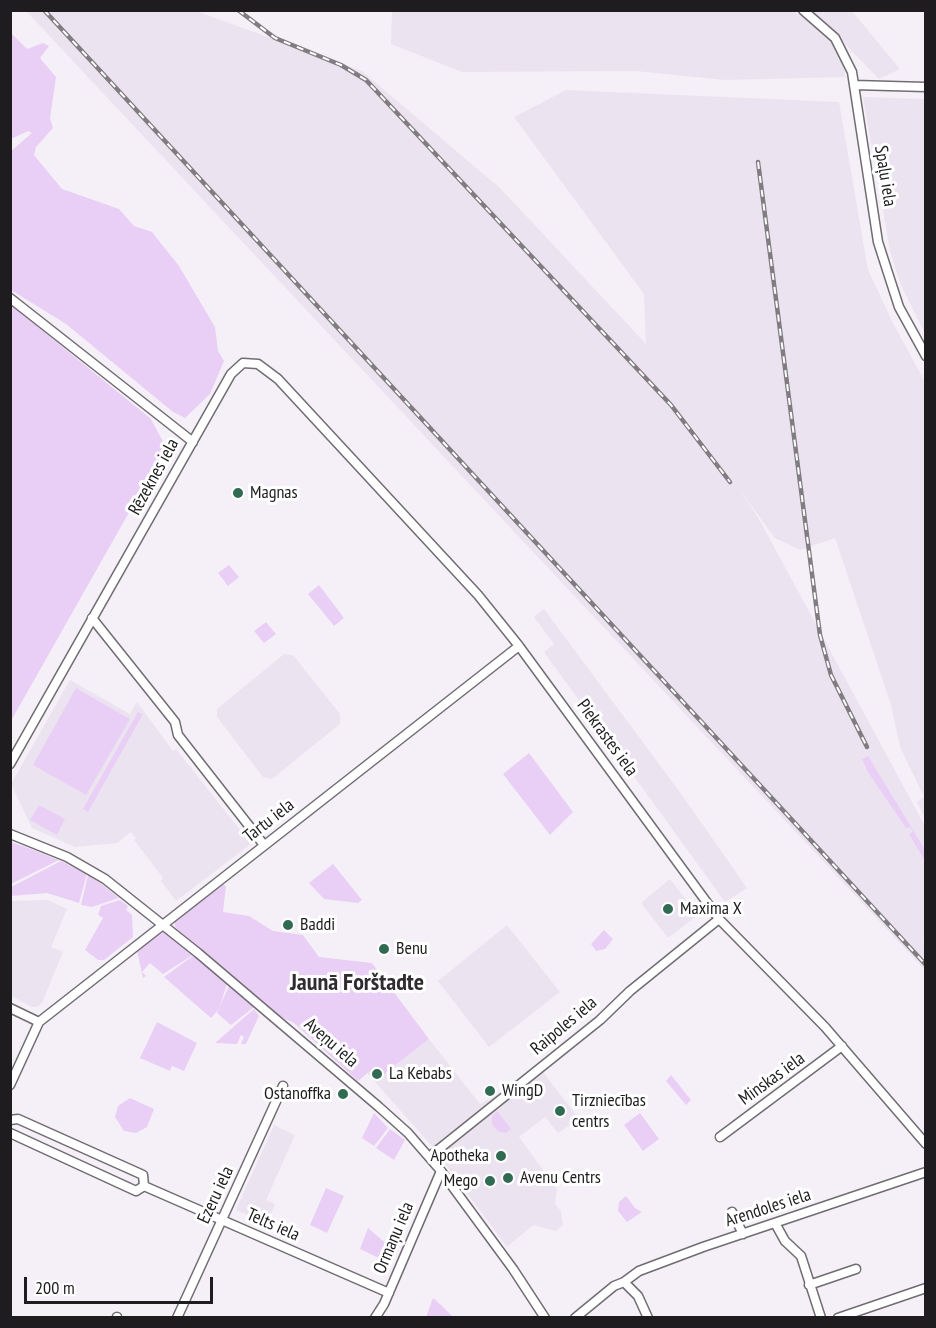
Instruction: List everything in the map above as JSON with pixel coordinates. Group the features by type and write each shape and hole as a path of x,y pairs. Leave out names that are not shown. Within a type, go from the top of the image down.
{"street":[{"name":"Spaļu iela","path":"803,10 835,38 844,51 855,85 878,242 899,307 926,356"},
{"path":"855,85 926,87"},
{"path":"10,298 193,442"},
{"name":"Rēzeknes iela","path":"10,764 231,374 243,363 251,362"},
{"name":"Piekrastes iela","path":"251,362 278,379 478,595 519,646 719,919 842,1046 926,1144"},
{"path":"92,618 175,722 178,735 264,845"},
{"name":"Tartu iela","path":"39,1022 519,646"},
{"name":"Aveņu iela","path":"10,834 90,869 164,924 378,1107 441,1171 545,1317"},
{"name":"Raipoles iela","path":"429,1157 600,1020 630,991 719,919"},
{"path":"10,1008 39,1022 10,1085"},
{"name":"Minskas iela","path":"720,1137 842,1046"},
{"name":"Ezeru iela","path":"177,1317 283,1086"},
{"name":"Telts iela","path":"10,1120 18,1119 143,1175 144,1186"},
{"name":"Telts iela","path":"10,1133 135,1191 144,1186"},
{"name":"Ormaņu iela","path":"379,1315 441,1171"},
{"name":"Arendoles iela","path":"624,1282 639,1271 926,1172"},
{"name":"Telts iela","path":"144,1186 389,1293"},
{"path":"732,1212 743,1234"},
{"path":"775,1223 785,1241 801,1256 821,1317"},
{"path":"809,1285 856,1269"},
{"path":"575,1317 614,1286 624,1282 638,1296 648,1317"},
{"path":"838,1317 926,1288"}],"shaded area":[{"path":"26,11 196,11 362,71 501,189 646,344 644,294 514,117 566,90 839,102 868,270 925,382 925,819 917,802 924,797 900,747 891,705 835,538 800,550 775,538 739,489 759,519 925,826 926,939 923,942 925,970"},
{"path":"392,11 793,11 819,27 839,49 846,77 725,80 635,71 462,72 391,44"},
{"path":"807,11 852,11 900,69 879,79 829,28"},
{"path":"10,32 27,49 43,43 49,46 40,58 56,77 50,118 53,128 36,147 34,155 62,189 119,209 134,226 152,232 179,266 215,327 218,351 224,361 210,394 185,418 173,412 66,324 11,290 11,151 32,133 28,131 11,139"},
{"path":"863,97 925,99 925,334 900,283 890,251"},
{"path":"11,305 151,419 166,447 11,721"},
{"path":"229,565 239,577 228,586 218,573"},
{"path":"319,585 344,618 334,626 308,594"},
{"path":"544,609 682,795 747,888 725,902 544,652 554,644 534,617"},
{"path":"266,622 276,634 264,643 254,631"},
{"path":"284,654 293,655 340,714 340,724 272,779 263,777 217,717 217,709"},
{"path":"70,680 130,714 137,702 173,751 176,749 251,844 176,901 161,881 163,878 134,840 136,838 131,832 117,843 75,847 32,828 11,784"},
{"path":"76,688 130,719 86,795 33,765"},
{"path":"138,712 143,714 88,812 83,809"},
{"path":"529,753 573,812 550,835 503,774"},
{"path":"868,756 925,850 925,861 909,834 913,832 910,827 906,828 868,772 862,759"},
{"path":"39,805 65,819 57,835 30,820"},
{"path":"11,842 31,849 59,860 11,884"},
{"path":"61,861 87,874 79,903 47,893 11,896 11,887"},
{"path":"333,864 362,900 358,903 324,899 309,883"},
{"path":"88,875 119,898 92,907 81,905"},
{"path":"670,879 698,915 668,938 641,903"},
{"path":"222,884 226,886 223,912 249,916 273,931 303,935 319,957 372,963 429,1039 383,1075 376,1066 358,1081 294,1023 279,1016 175,927 175,921"},
{"path":"48,900 67,909 51,947 63,952 42,1003 37,1007 32,1007 11,996 11,901"},
{"path":"120,900 128,906 126,910 132,915 133,937 104,960 98,960 85,950 103,918 98,915 101,906"},
{"path":"507,925 560,992 489,1047 438,981"},
{"path":"604,930 613,939 605,949 596,951 591,944"},
{"path":"163,932 193,955 163,974 150,963 142,972 146,976 143,978 137,951"},
{"path":"194,955 227,984 219,1009 211,1018 164,977"},
{"path":"229,986 254,1007 231,1025 217,1013"},
{"path":"254,1009 259,1016 246,1044 241,1044 244,1037 241,1035 237,1044 215,1043"},
{"path":"157,1022 197,1043 184,1071 172,1066 170,1071 140,1058"},
{"path":"429,1039 480,1104 543,1072 579,1119 558,1133 545,1117 519,1137 557,1189 555,1204 561,1211 563,1225 556,1231 533,1225 507,1247 431,1145 367,1073 376,1066 383,1075"},
{"path":"671,1075 691,1100 686,1105 666,1081"},
{"path":"130,1098 154,1109 147,1127 136,1133 124,1131 115,1117 118,1106"},
{"path":"497,1111 511,1129 506,1133 499,1132 492,1124 492,1117"},
{"path":"374,1113 388,1128 374,1146 362,1138"},
{"path":"640,1113 659,1139 643,1151 624,1125"},
{"path":"274,1125 295,1135 266,1200 275,1204 267,1224 236,1210"},
{"path":"390,1129 405,1140 394,1160 376,1148"},
{"path":"326,1188 344,1196 327,1233 310,1225"},
{"path":"626,1196 635,1208 642,1212 627,1222 618,1211 619,1202"},
{"path":"368,1228 389,1246 383,1260 360,1249"},
{"path":"433,1298 441,1305 453,1317 426,1317"}],"railway":[{"path":"44,10 926,965"},
{"path":"238,10 275,38 341,65 366,80 671,405 730,482"},
{"path":"758,162 820,635 831,675 867,747"}],"place":[{"name":"Magnas","path":"238,493"},
{"name":"Maxima X","path":"668,909"},
{"name":"Baddi","path":"288,925"},
{"name":"Benu","path":"384,949"},
{"name":"La Kebabs","path":"377,1074"},
{"name":"WingD","path":"490,1091"},
{"name":"Ostanoffka","path":"343,1094"},
{"name":"Tirzniecības centrs","path":"560,1111"},
{"name":"Apotheka","path":"501,1156"},
{"name":"Avenu Centrs","path":"508,1178"},
{"name":"Mego","path":"490,1181"}],"district":[{"name":"Jaunā Forštadte","path":"357,983"}]}
